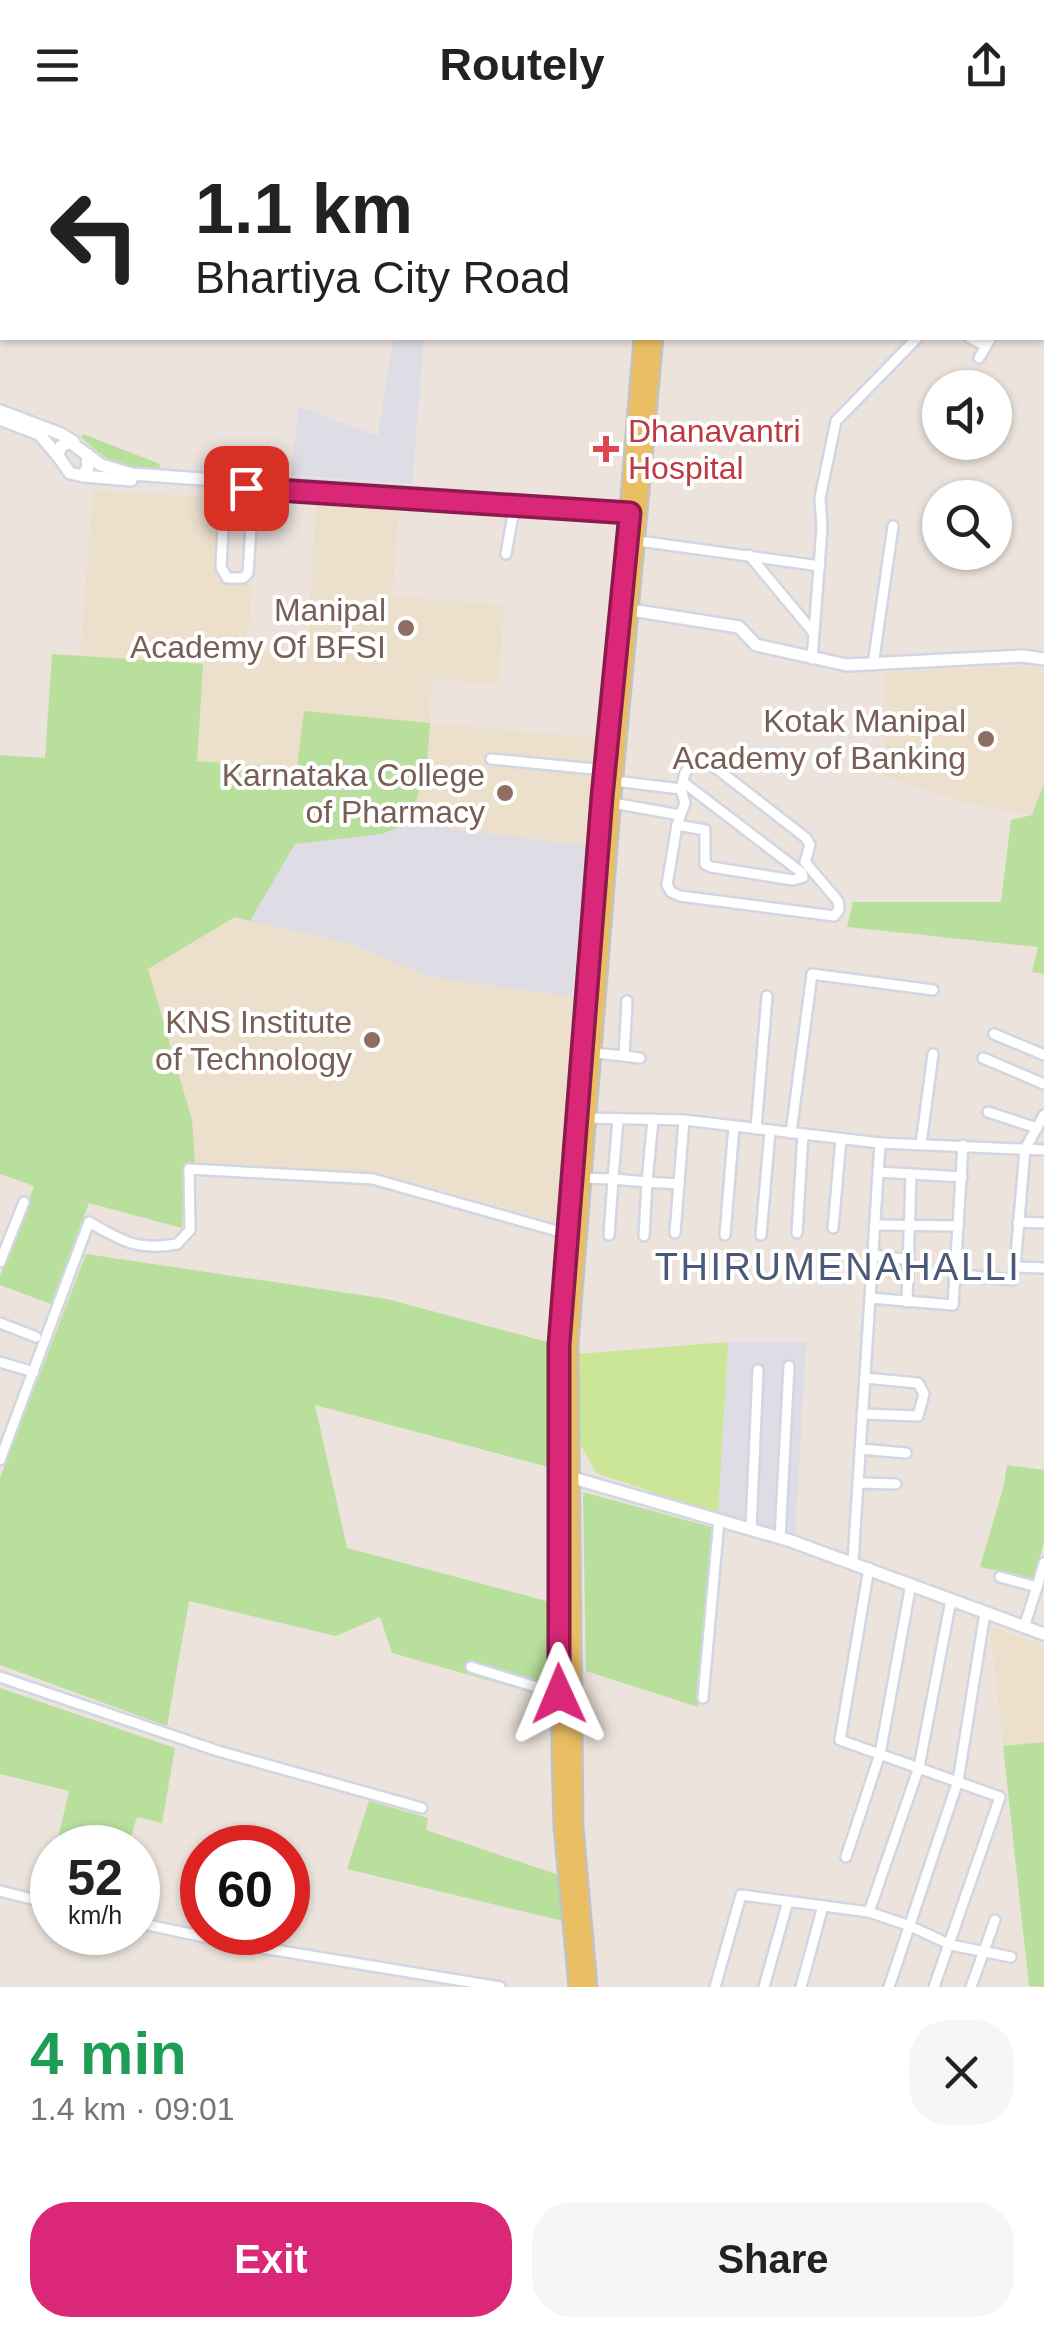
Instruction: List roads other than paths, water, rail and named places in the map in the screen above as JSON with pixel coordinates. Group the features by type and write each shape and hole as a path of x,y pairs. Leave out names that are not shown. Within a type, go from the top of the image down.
{"main road":[{"path":"626,609 639,541 635,512 642,340"},
{"path":"577,1987 562,1827 559,1694 570,1344 610,776 656,340"},
{"path":"589,1987 576,1826 559,1345 568,1234 594,1054 613,803 610,776"}],"street":[{"path":"812,659 823,516 820,498 836,421 915,340"},
{"path":"978,358 989,342"},
{"path":"0,410 62,434 101,464 132,474 635,512"},
{"path":"0,419 39,434 64,468 83,476 390,493"},
{"path":"58,456 64,444 77,444"},
{"path":"83,476 88,466 87,454"},
{"path":"245,507 246,488"},
{"path":"476,500 635,512"},
{"path":"506,554 515,504"},
{"path":"245,507 252,512 248,574 227,578 221,571 224,508 245,507"},
{"path":"874,665 893,526"},
{"path":"639,541 820,566"},
{"path":"749,555 812,632"},
{"path":"626,609 740,627 756,645 847,666 1023,656 1044,659"},
{"path":"703,758 806,838 810,845 805,862 838,901 840,910 825,917 671,892 667,885 679,820 685,803 682,786 694,760 703,758"},
{"path":"491,759 682,786 803,877 793,880 711,867 705,864 705,830 613,803"},
{"path":"797,1234 797,1134 812,974 933,990"},
{"path":"756,1129 767,996"},
{"path":"624,1056 628,1001"},
{"path":"994,1034 1044,1055"},
{"path":"594,1054 640,1058"},
{"path":"921,1144 934,1054"},
{"path":"982,1058 1044,1084"},
{"path":"988,1112 1037,1128"},
{"path":"955,1274 1012,1280 1025,1149 1044,1115"},
{"path":"583,1117 684,1120 880,1144 1044,1150"},
{"path":"609,1234 618,1118"},
{"path":"644,1236 653,1120"},
{"path":"676,1233 684,1120"},
{"path":"725,1234 734,1126"},
{"path":"761,1234 770,1130"},
{"path":"833,1228 841,1139"},
{"path":"853,1562 880,1144"},
{"path":"870,1298 953,1304 963,1145"},
{"path":"0,1460 89,1222 133,1246 177,1244 190,1230 189,1169 373,1179 568,1234"},
{"path":"878,1172 962,1177"},
{"path":"907,1302 911,1174"},
{"path":"584,1178 679,1184"},
{"path":"0,1262 24,1202"},
{"path":"1018,1222 1044,1223"},
{"path":"874,1225 958,1226"},
{"path":"872,1254 909,1260"},
{"path":"1015,1267 1044,1268"},
{"path":"0,1323 36,1338"},
{"path":"0,1362 34,1372"},
{"path":"780,1538 789,1366"},
{"path":"751,1530 758,1370"},
{"path":"862,1414 918,1416 924,1394 918,1383 865,1378"},
{"path":"860,1449 906,1453"},
{"path":"564,1475 853,1562 1044,1634"},
{"path":"858,1483 896,1484"},
{"path":"703,1698 719,1520"},
{"path":"1024,1627 1044,1563"},
{"path":"869,1568 840,1740 1000,1797 934,1987"},
{"path":"1000,1577 1037,1587"},
{"path":"846,1857 880,1754 910,1584"},
{"path":"869,1912 919,1767 951,1600"},
{"path":"890,1987 958,1781 985,1613"},
{"path":"471,1667 559,1694"},
{"path":"0,1678 218,1751 422,1808"},
{"path":"0,1891 30,1898"},
{"path":"714,1987 741,1894 869,1912 951,1945 1010,1957"},
{"path":"764,1987 788,1901"},
{"path":"801,1987 823,1906"},
{"path":"970,1987 995,1920"},
{"path":"160,1928 500,1987"}],"place":[{"name":"Dhanavantri Hospital","path":"606,449"},
{"name":"Manipal Academy Of BFSI","path":"406,628"},
{"name":"Kotak Manipal Academy of Banking","path":"986,739"},
{"name":"Karnataka College of Pharmacy","path":"505,793"},
{"name":"KNS Institute of Technology","path":"372,1040"}],"district":[{"name":"THIRUMENAHALLI","path":"838,1267"}]}
